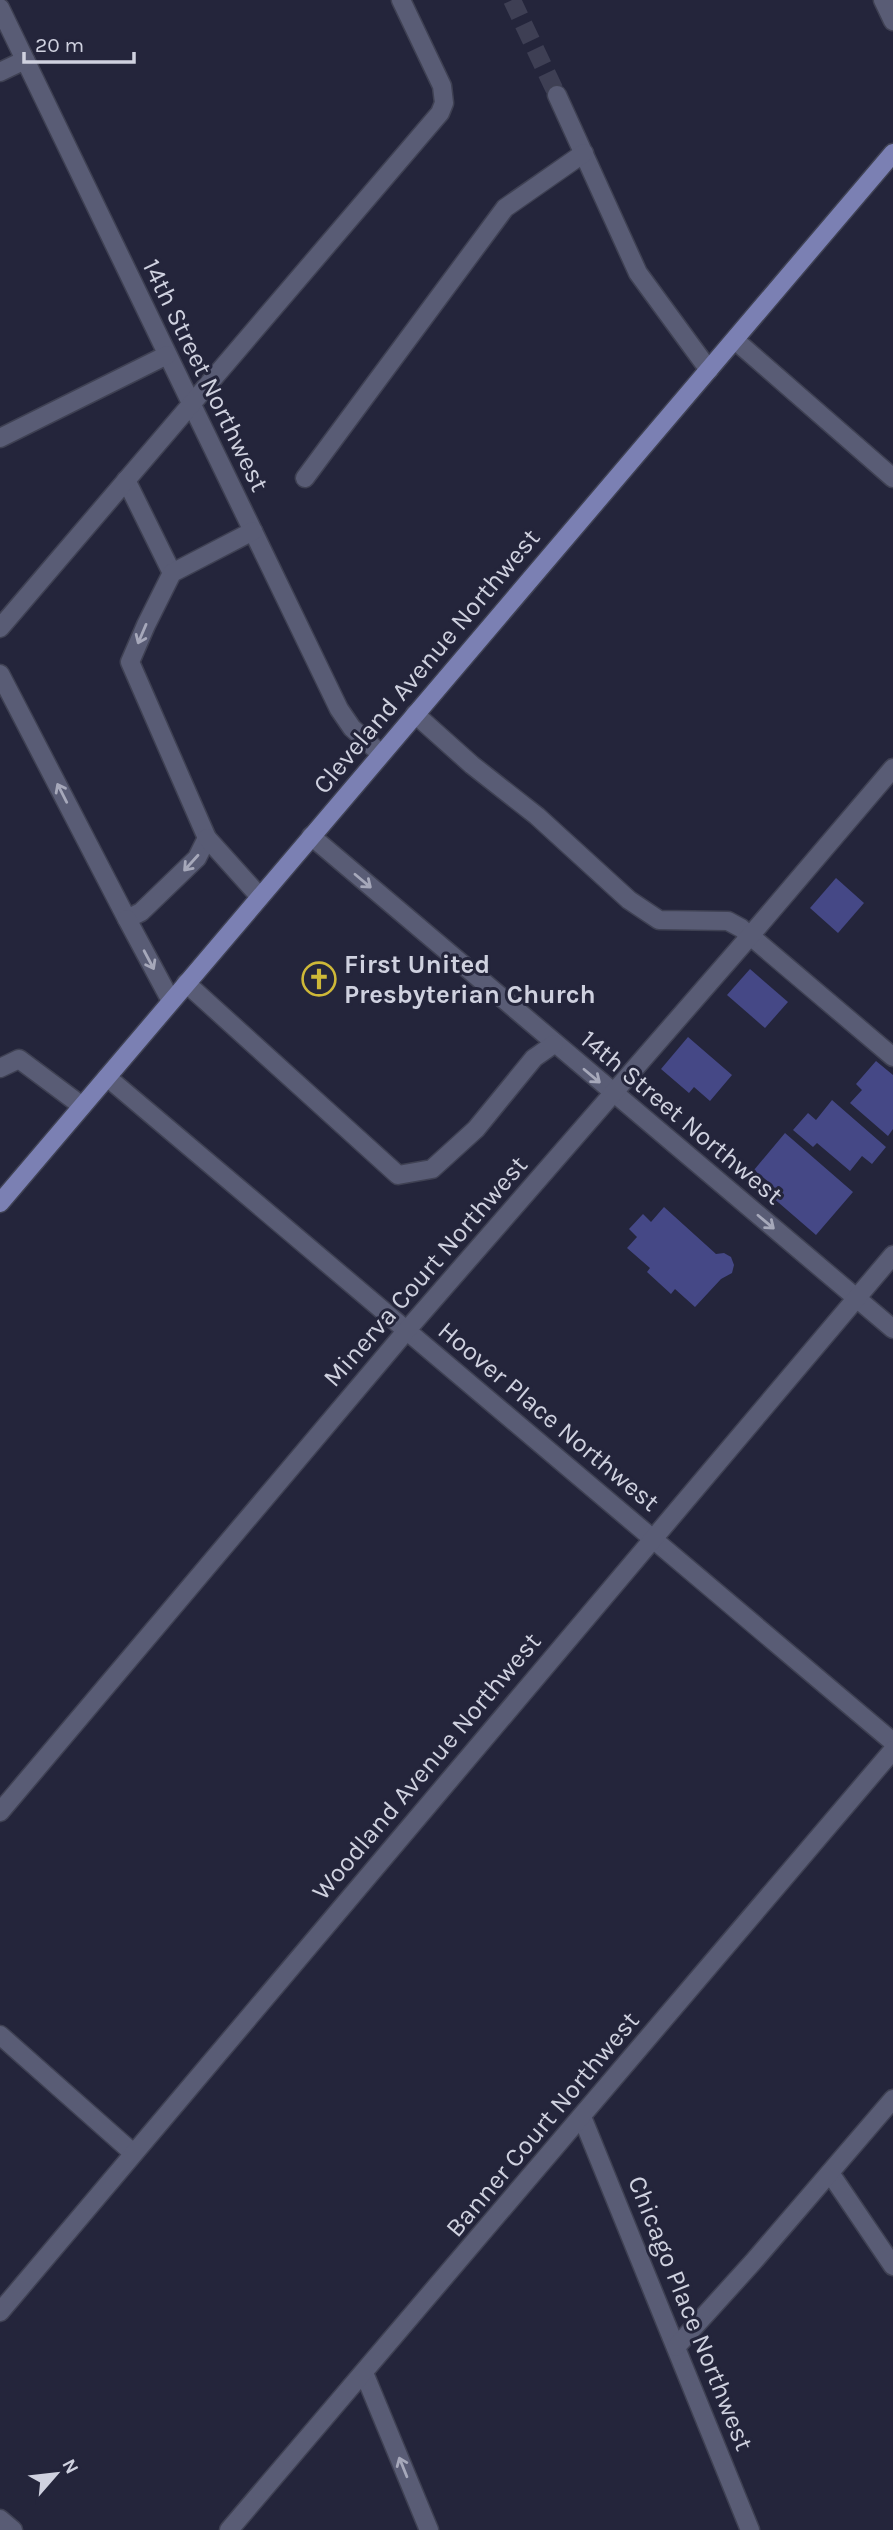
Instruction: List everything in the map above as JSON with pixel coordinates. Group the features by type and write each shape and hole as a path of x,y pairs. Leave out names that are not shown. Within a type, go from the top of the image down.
{"main road":[{"name":"Cleveland Avenue Northwest","path":"0,1203 893,153"}],"street":[{"path":"0,628 440,113 443,103 442,86 401,0"},
{"path":"883,0 893,21"},
{"name":"14th Street Northwest","path":"0,8 339,709 352,728 380,754"},
{"path":"0,72 25,60"},
{"path":"557,95 638,273 709,370"},
{"path":"305,478 505,208 584,153"},
{"path":"735,340 893,478"},
{"path":"0,439 167,355"},
{"path":"126,480 172,573"},
{"path":"253,531 172,573 130,663 207,838 260,897"},
{"path":"0,674 171,1001"},
{"path":"415,714 472,765 537,816 629,901 659,920 728,921 750,936 893,1057"},
{"name":"Minerva Court Northwest","path":"0,1812 407,1330 614,1094 893,768"},
{"name":"14th Street Northwest","path":"311,836 893,1329"},
{"path":"127,919 141,912 197,858 207,838"},
{"path":"186,983 398,1174 432,1169 476,1129 534,1058 554,1044"},
{"path":"1,1064 19,1059 82,1106"},
{"name":"Hoover Place Northwest","path":"107,1077 893,1742"},
{"name":"Woodland Avenue Northwest","path":"0,2312 132,2152 654,1540 893,1255"},
{"name":"Banner Court Northwest","path":"229,2530 893,1750"},
{"path":"0,2035 132,2152"},
{"path":"676,2347 893,2099"},
{"name":"Chicago Place Northwest","path":"582,2117 750,2530"},
{"path":"830,2173 893,2266"},
{"path":"364,2374 429,2530"},
{"path":"0,2519 13,2530"}],"building":[{"path":"836,878 864,903 838,933 810,908"},
{"path":"750,969 788,1002 765,1028 727,995"},
{"path":"688,1037 732,1075 710,1101 694,1087 689,1093 661,1069"},
{"path":"876,1061 893,1075 893,1129 888,1136 850,1103 862,1090 856,1084"},
{"path":"832,1100 886,1147 872,1164 862,1156 850,1171 817,1143 813,1147 793,1130 808,1113 816,1120"},
{"path":"785,1133 853,1192 816,1235 764,1190 770,1183 754,1170"},
{"path":"664,1207 716,1254 724,1253 731,1257 734,1265 732,1273 721,1279 695,1307 675,1289 671,1294 647,1272 650,1268 627,1248 637,1237 629,1229 643,1214 651,1222"}],"tunnel":[{"path":"512,0 557,95"}],"place":[{"name":"First United Presbyterian Church","path":"319,979"}]}
